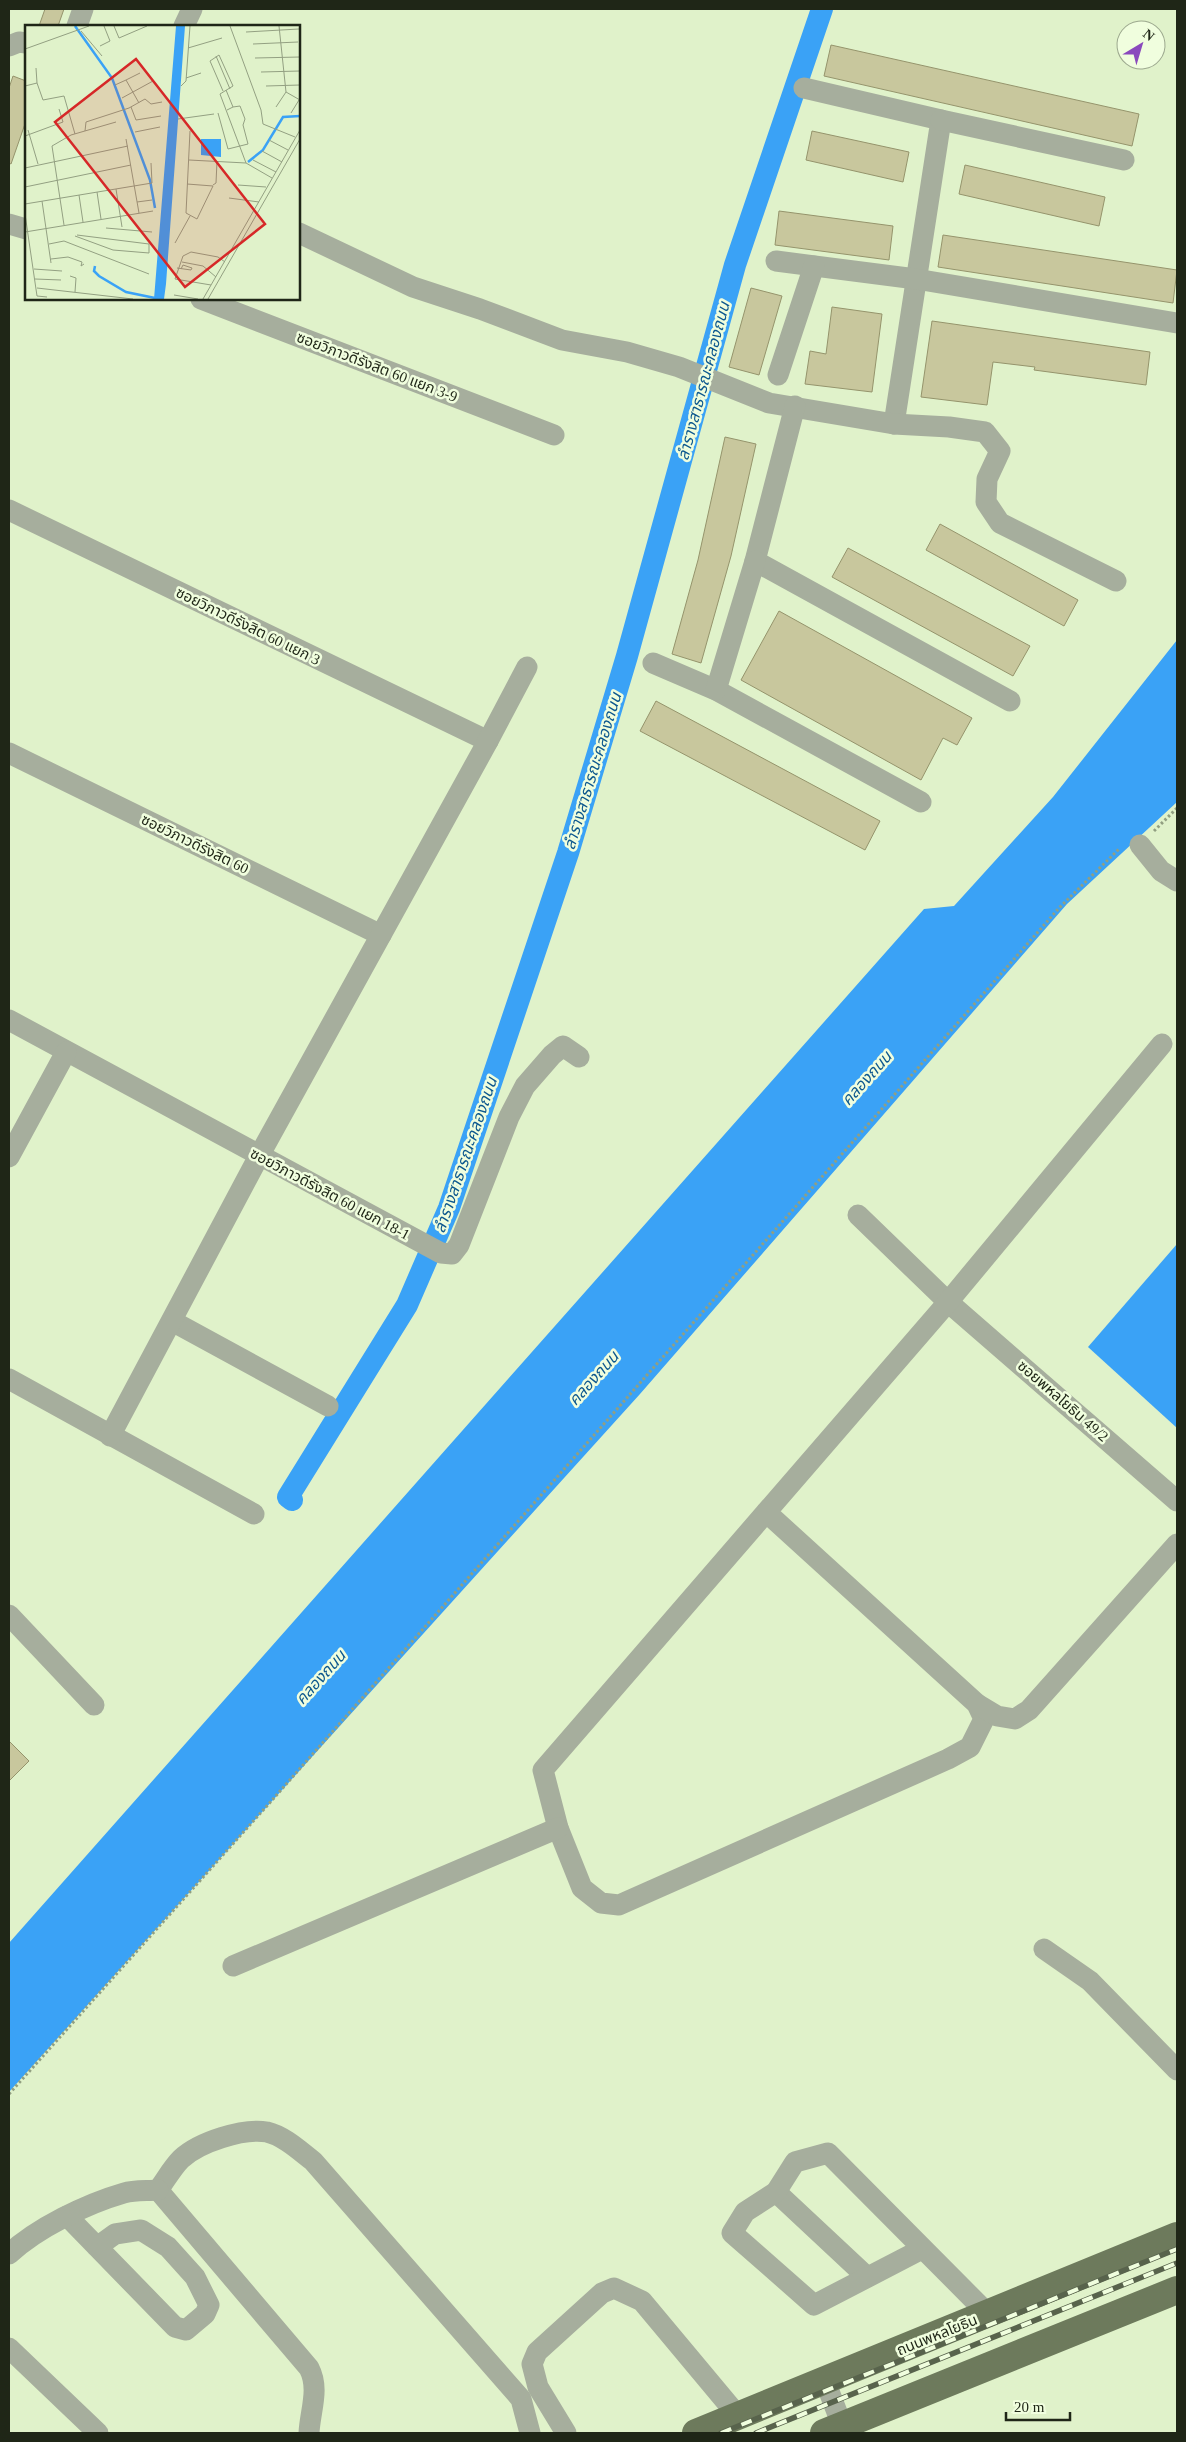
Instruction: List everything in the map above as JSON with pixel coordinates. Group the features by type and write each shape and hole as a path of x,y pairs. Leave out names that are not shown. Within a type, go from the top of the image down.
{"main road":[{"name":"ถนนพหลโยธิน","path":"696,2433 1177,2236"},
{"path":"837,2431 1177,2290"}],"street":[{"path":"77,25 83,9"},
{"path":"184,25 192,9"},
{"path":"9,46 25,43"},
{"path":"804,88 1124,160"},
{"path":"894,424 942,120"},
{"path":"9,224 25,229"},
{"path":"300,233 413,287 480,309 562,340 627,352 679,367 724,387 769,403 796,406 894,424 949,427 985,432 1000,451 987,479 986,502 1000,523 1116,581"},
{"path":"776,261 916,279 1177,323"},
{"path":"778,375 814,266"},
{"name":"ซอยวิภาวดีรังสิต 60 แยก 3-9","path":"206,300 554,435"},
{"path":"716,690 755,561 796,406"},
{"name":"ซอยวิภาวดีรังสิต 60 แยก 3","path":"9,510 488,741"},
{"path":"755,561 1010,701"},
{"path":"653,663 716,690 921,802"},
{"path":"110,1436 259,1156 527,667"},
{"name":"ซอยวิภาวดีรังสิต 60","path":"9,753 381,935"},
{"path":"1140,845 1161,871 1177,881"},
{"name":"ซอยวิภาวดีรังสิต 60 แยก 18-1","path":"9,1020 421,1243 441,1253 452,1254 459,1245 509,1117 525,1086 552,1055 564,1046 579,1057"},
{"path":"977,1704 984,1719 970,1747 948,1759 619,1905 601,1903 582,1888 558,1828 543,1770 948,1302 1162,1044"},
{"path":"9,1157 66,1052"},
{"name":"ซอยพหลโยธิน 49/2","path":"858,1216 948,1302 1177,1501"},
{"path":"172,1320 328,1406"},
{"path":"9,1379 254,1514"},
{"path":"766,1512 977,1704 997,1716 1015,1719 1030,1710 1177,1544"},
{"path":"9,1615 94,1705"},
{"path":"232,1966 558,1828"},
{"path":"1044,1949 1090,1981 1177,2070"},
{"path":"9,2254 27,2238 67,2216 125,2192 158,2190 181,2159 211,2142 239,2133 268,2132 292,2144 313,2161 521,2399 530,2433"},
{"path":"922,2249 814,2305 732,2233 745,2212 776,2192 795,2162 828,2153 988,2314"},
{"path":"158,2190 308,2368 314,2378 315,2387 309,2433"},
{"path":"776,2192 867,2277"},
{"path":"67,2216 175,2327 186,2330 206,2314 209,2304 195,2277 168,2247 141,2230 115,2234 97,2246"},
{"path":"566,2433 538,2388 532,2364 537,2352 602,2293 614,2288 642,2301 738,2416"},
{"path":"9,2348 98,2433"},
{"path":"825,2381 837,2431"}],"path":[{"path":"9,2094 274,1798 1059,908 1130,838 1140,845 1177,808"}],"water":[{"name":"คลองถนน","path":"1177,640 1177,802 1067,904 640,1394 9,2092 9,1943 924,909 954,906 1053,797"},
{"path":"1177,1244 1177,1428 1088,1347"}],"building":[{"path":"45,9 64,9 58,25 39,25"},
{"path":"831,45 1139,114 1132,146 824,76"},
{"path":"13,76 25,81 25,124 11,164 9,163 9,88"},
{"path":"812,131 909,152 903,182 806,160"},
{"path":"965,165 1105,197 1099,226 959,194"},
{"path":"779,211 893,226 889,260 775,245"},
{"path":"943,235 1177,270 1173,303 938,267"},
{"path":"751,288 782,296 759,375 729,367"},
{"path":"832,307 882,314 872,392 805,384 810,351 826,354"},
{"path":"932,321 1150,352 1146,385 1034,370 1035,367 993,362 987,405 921,397"},
{"path":"725,437 756,444 731,556 701,663 672,654 698,560"},
{"path":"940,524 1078,600 1064,626 926,550"},
{"path":"848,548 1030,646 1013,676 832,577"},
{"path":"779,611 972,718 957,745 943,738 921,780 741,680"},
{"path":"656,701 880,821 865,850 640,731"},
{"path":"9,1741 29,1761 9,1781"}],"waterway":[{"name":"ลำรางสาธารณะคลองถนน","path":"292,1500 288,1497 407,1305 449,1208 568,853 627,656 735,265 822,9"}],"railway":[{"path":"721,2433 1177,2249"},
{"path":"756,2433 1177,2263"}]}
